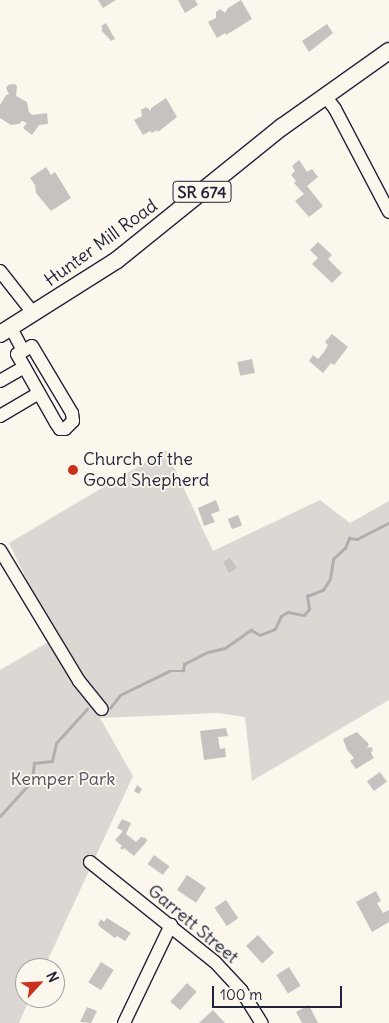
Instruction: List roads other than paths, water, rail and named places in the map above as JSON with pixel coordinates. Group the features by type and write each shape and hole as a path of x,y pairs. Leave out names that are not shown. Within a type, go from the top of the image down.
{"main road":[{"name":"Hunter Mill Road","path":"5,331 118,260 253,150 324,96 389,51"}],"street":[{"path":"324,96 335,109 389,212"},
{"path":"0,272 34,314"},
{"path":"5,331 23,350"},
{"path":"32,346 72,413 70,426 60,429 24,367 17,354 32,346"},
{"path":"0,381 24,367"},
{"path":"0,416 38,393"},
{"path":"0,550 79,680 102,708"},
{"name":"Garrett Street","path":"90,862 227,973 262,1023"},
{"path":"124,1023 170,925"}],"waterway":[{"path":"110,708 120,695 169,671 183,671 184,664 208,652 225,648 251,630 260,635 275,629 281,616 288,612 304,615 309,609 307,596 323,590 330,579 333,559 345,548 349,538 357,539 389,523"},
{"path":"0,816 32,781 34,763 52,761 56,743 87,709"}],"place":[{"name":"Church of the Good Shepherd","path":"73,470"}],"park label":[{"name":"Kemper Park","path":"63,779"}]}
